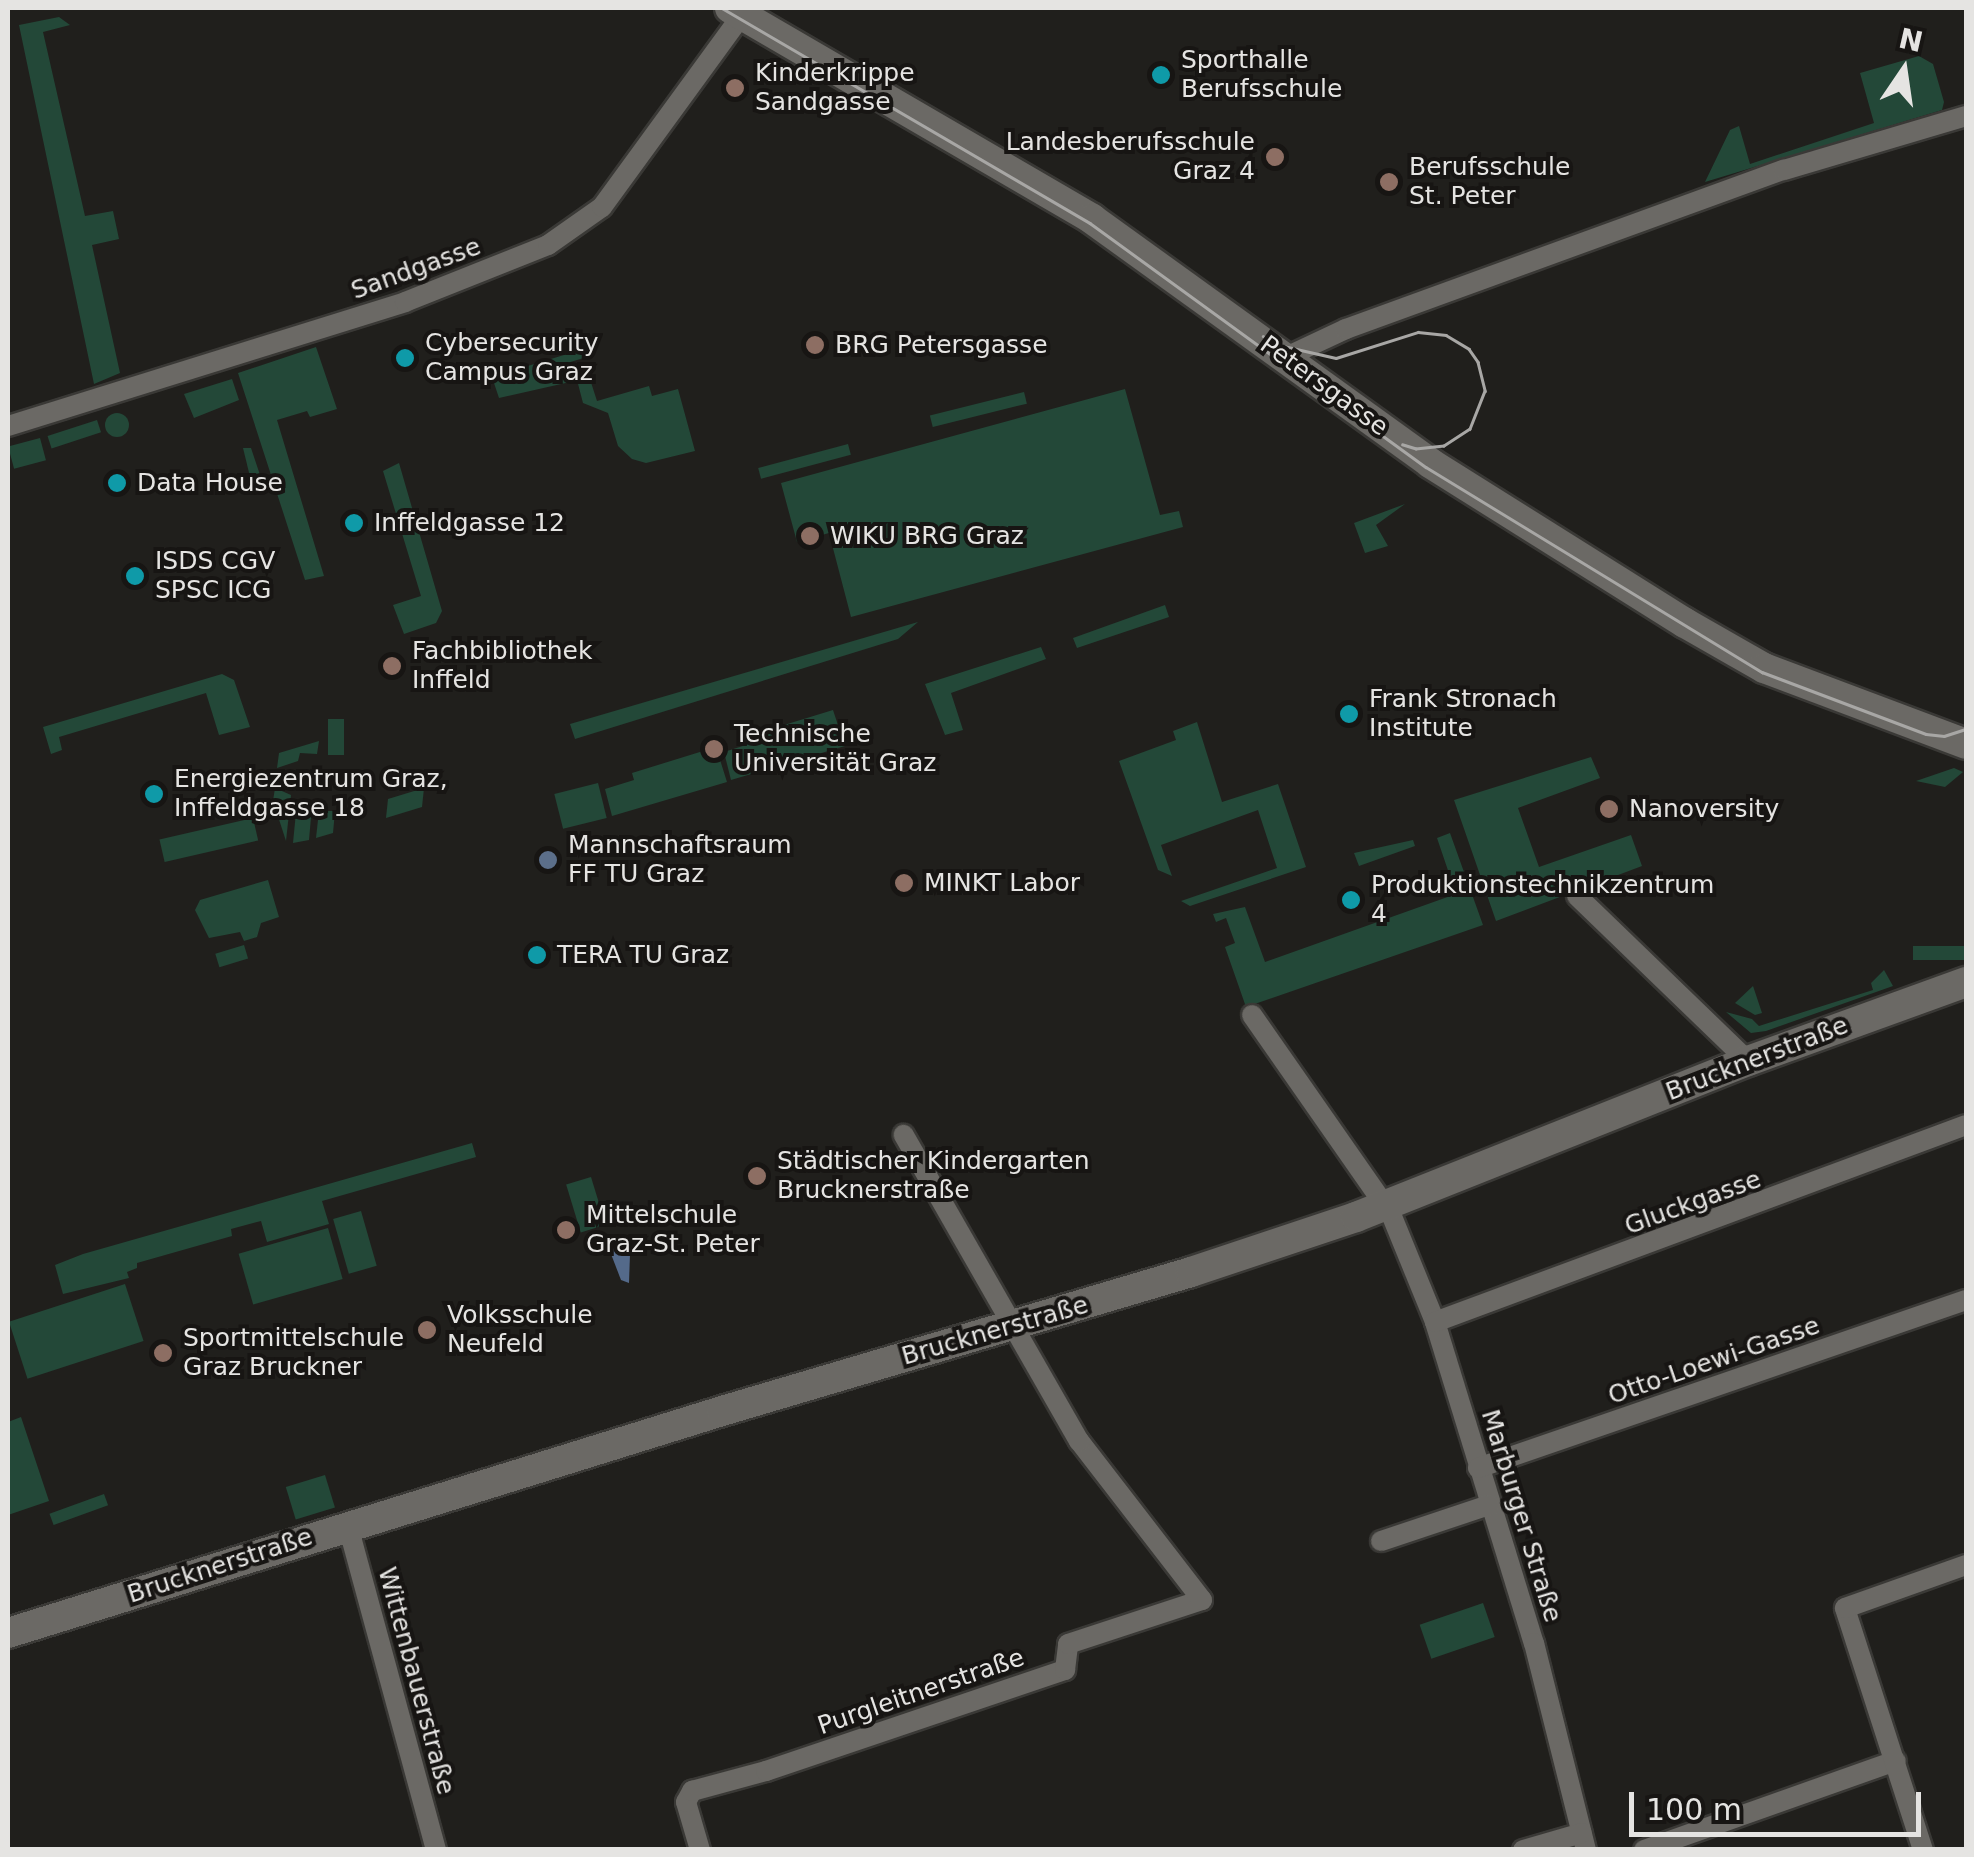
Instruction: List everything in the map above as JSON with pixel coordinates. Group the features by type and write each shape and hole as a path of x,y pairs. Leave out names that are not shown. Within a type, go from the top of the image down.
{"main road":[{"name":"Petersgasse","path":"736,11 1092,219 1474,492 1748,659 1827,695 1966,744"},
{"name":"Brucknerstraße","path":"8,1634 722,1410 1013,1328 1384,1205 1748,1061 1966,982"}],"street":[{"name":"Sandgasse","path":"8,426 405,302 548,245 602,206 736,11"},
{"path":"1284,358 1346,329 1784,170 1966,116"},
{"path":"1934,732 1966,725"},
{"path":"1577,896 1748,1061"},
{"name":"Marburger Straße","path":"1252,1015 1384,1205 1434,1322 1534,1643 1584,1841"},
{"name":"Gluckgasse","path":"1434,1322 1966,1125"},
{"path":"904,1135 1013,1328"},
{"name":"Otto-Loewi-Gasse","path":"1478,1468 1966,1300"},
{"name":"Purgleitnerstraße","path":"700,1850 686,1802 692,1791 784,1765 1064,1670 1068,1644 1202,1600 1079,1441 1013,1328"},
{"path":"1381,1541 1489,1505"},
{"name":"Wittenbauerstraße","path":"348,1526 436,1850"},
{"path":"1923,1850 1845,1608 1966,1565"},
{"path":"1644,1850 1896,1761"},
{"path":"1523,1850 1584,1841"}],"green space":[{"path":"59,17 70,25 43,32 85,216 113,211 119,239 92,245 120,373 94,384 19,25"},
{"path":"1919,56 1933,64 1944,102 1942,110 1705,182 1730,130 1739,126 1750,164 1874,123 1860,73"},
{"path":"316,347 337,409 310,417 307,411 277,420 324,576 305,580 238,373"},
{"path":"587,348 590,356 564,364 570,382 499,398 492,377"},
{"path":"587,370 597,401 649,386 652,396 678,389 695,451 646,463 632,459 618,446 608,413 583,403 577,380"},
{"path":"232,379 239,400 194,418 184,394"},
{"path":"1125,389 1160,515 1179,511 1183,527 851,617 829,533 797,542 781,483"},
{"path":"1024,392 1027,404 933,427 930,415"},
{"path":"117,413 129,425 117,437 105,425"},
{"path":"97,420 101,432 52,448 48,436"},
{"path":"40,438 46,460 14,469 8,447"},
{"path":"848,444 851,455 761,479 758,468"},
{"path":"243,448 251,448 262,481 254,493"},
{"path":"399,463 442,611 436,623 404,634 393,605 421,596 383,471"},
{"path":"1405,504 1376,525 1388,546 1365,553 1354,523"},
{"path":"1165,605 1169,617 1077,648 1073,638"},
{"path":"918,622 898,639 575,739 570,724"},
{"path":"1041,647 1046,659 951,693 963,730 945,735 925,684"},
{"path":"222,674 234,680 250,727 219,735 206,693 59,737 62,750 51,754 43,727"},
{"path":"833,710 845,746 731,780 724,752 752,743 751,735"},
{"path":"328,719 344,719 344,755 328,755"},
{"path":"1197,722 1222,802 1278,784 1306,867 1190,906 1181,901 1277,868 1258,810 1161,845 1172,876 1158,870 1119,761 1176,740 1173,731"},
{"path":"319,741 317,754 300,753 298,761 277,768 279,753"},
{"path":"716,747 727,782 612,816 605,789 634,780 632,773"},
{"path":"1591,757 1600,778 1518,808 1539,867 1631,835 1642,866 1496,921 1454,800"},
{"path":"1954,768 1963,772 1945,787 1916,781"},
{"path":"598,783 607,818 563,829 554,794"},
{"path":"275,788 291,795 286,841 273,801"},
{"path":"424,788 422,807 386,818 388,799"},
{"path":"297,802 312,806 309,840 293,843"},
{"path":"319,811 335,811 333,833 316,838"},
{"path":"253,818 258,840 165,862 159,840"},
{"path":"1450,833 1483,925 1246,1007 1225,947 1235,943 1226,918 1216,922 1213,914 1245,907 1265,962 1456,894 1437,838"},
{"path":"1413,840 1415,846 1359,866 1354,853"},
{"path":"268,880 279,917 261,923 257,937 244,941 240,932 209,938 195,910 200,900"},
{"path":"244,945 248,958 219,967 215,954"},
{"path":"1913,946 1966,946 1966,960 1913,960"},
{"path":"1884,970 1893,986 1766,1031 1751,1033 1726,1012 1752,1019 1759,1026 1873,990 1871,983"},
{"path":"1753,986 1762,1013 1755,1015 1735,1003"},
{"path":"472,1143 476,1157 322,1201 329,1224 267,1242 261,1221 231,1229 232,1236 137,1263 137,1268 127,1272 129,1278 63,1294 55,1265 83,1254"},
{"path":"591,1177 606,1225 581,1232 566,1185"},
{"path":"361,1211 377,1266 349,1274 333,1219"},
{"path":"328,1228 343,1279 253,1305 239,1254"},
{"path":"125,1284 144,1341 28,1379 9,1322"},
{"path":"21,1417 49,1501 8,1515 8,1422"},
{"path":"325,1475 335,1508 296,1520 286,1487"},
{"path":"104,1494 108,1505 54,1525 49,1514"},
{"path":"1483,1603 1495,1637 1431,1659 1420,1625"}],"water":[{"path":"616,1243 630,1254 629,1283 621,1280 611,1254"}],"tram line":[{"path":"722,8 1090,223 1426,467 1762,672 1926,734 1944,736 1966,729"},
{"path":"1263,336 1279,345 1336,358 1418,332 1446,335 1469,349 1478,362 1485,391 1470,429 1444,446 1416,449 1403,445"}],"place":[{"name":"Sporthalle Berufsschule","path":"1161,75"},
{"name":"Kinderkrippe Sandgasse","path":"735,88"},
{"name":"Landesberufsschule Graz 4","path":"1275,157"},
{"name":"Berufsschule St. Peter","path":"1389,182"},
{"name":"BRG Petersgasse","path":"815,345"},
{"name":"Cybersecurity Campus Graz","path":"405,358"},
{"name":"Data House","path":"117,483"},
{"name":"Inffeldgasse 12","path":"354,523"},
{"name":"WIKU BRG Graz","path":"810,536"},
{"name":"ISDS CGV SPSC ICG","path":"135,576"},
{"name":"Fachbibliothek Inffeld","path":"392,666"},
{"name":"Frank Stronach Institute","path":"1349,714"},
{"name":"Technische Universität Graz","path":"714,749"},
{"name":"Energiezentrum Graz, Inffeldgasse 18","path":"154,794"},
{"name":"Nanoversity","path":"1609,809"},
{"name":"Mannschaftsraum FF TU Graz","path":"548,860"},
{"name":"MINKT Labor","path":"904,883"},
{"name":"Produktionstechnikzentrum 4","path":"1351,900"},
{"name":"TERA TU Graz","path":"537,955"},
{"name":"Städtischer Kindergarten Brucknerstraße","path":"757,1176"},
{"name":"Mittelschule Graz-St. Peter","path":"566,1230"},
{"name":"Volksschule Neufeld","path":"427,1330"},
{"name":"Sportmittelschule Graz Bruckner","path":"163,1353"}]}
